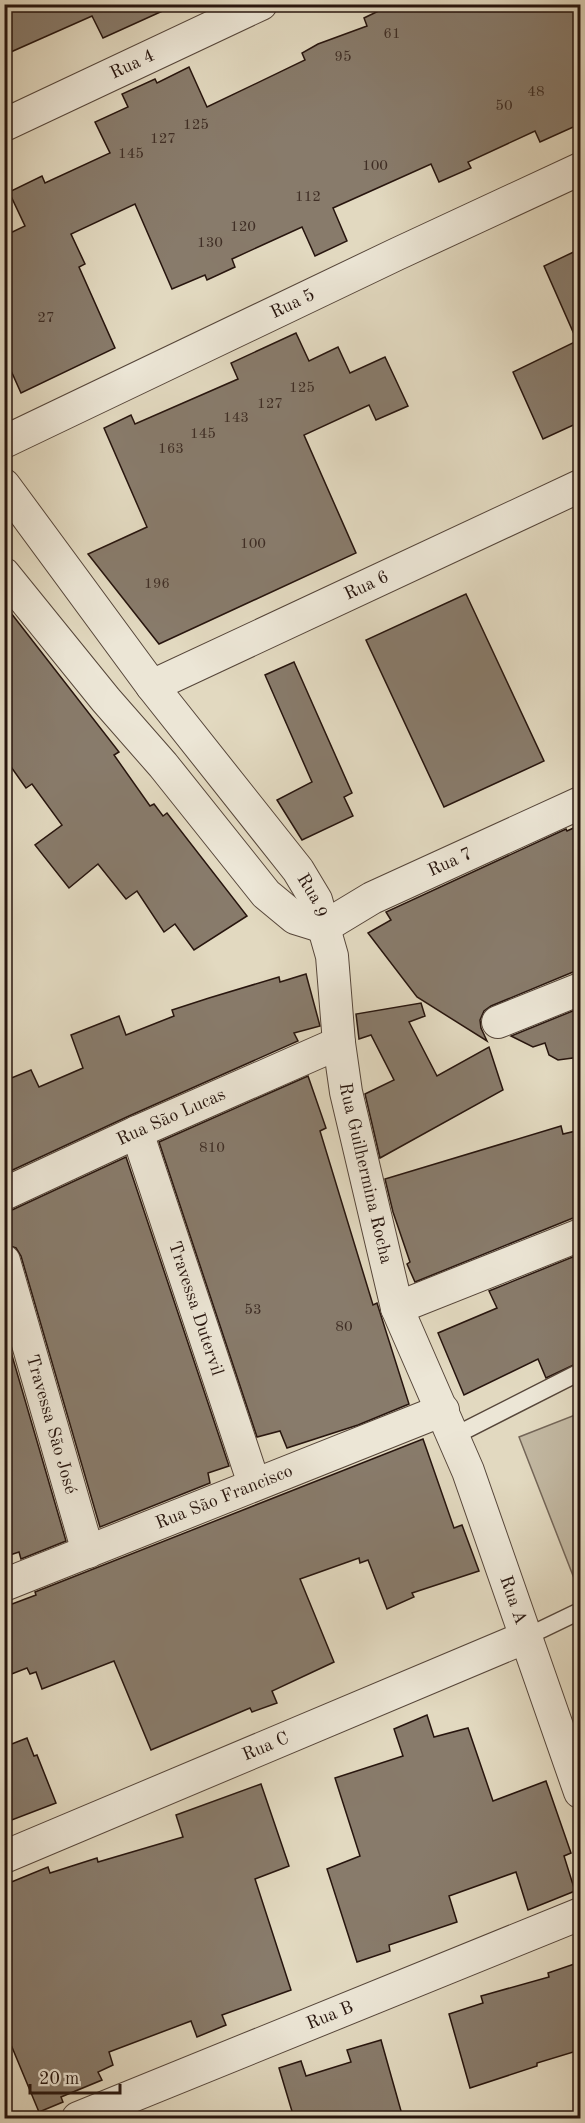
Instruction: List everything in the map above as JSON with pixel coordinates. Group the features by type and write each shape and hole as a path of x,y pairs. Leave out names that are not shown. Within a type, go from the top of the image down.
{"street":[{"name":"Rua 4","path":"4,124 261,4"},
{"name":"Rua 5","path":"4,442 580,169"},
{"name":"Rua 9","path":"4,485 152,686 298,870 316,900 329,952"},
{"name":"Rua 6","path":"152,686 580,486"},
{"name":"Rua 9","path":"4,574 106,700 163,765 266,894 329,952"},
{"name":"Rua 7","path":"329,952 372,898 580,803"},
{"name":"Rua Guilhermina Rocha","path":"329,952 346,1092 397,1308 448,1423"},
{"path":"498,1022 580,989"},
{"name":"Rua São Lucas","path":"4,1194 137,1132 339,1044"},
{"name":"Travessa Dutervil","path":"137,1132 254,1484"},
{"path":"397,1308 580,1235"},
{"name":"Travessa São José","path":"4,1261 88,1552"},
{"name":"Rua São Francisco","path":"4,1586 254,1484 448,1423"},
{"name":"Rua A","path":"448,1423 468,1471 580,1792"},
{"name":"Rua C","path":"4,1857 526,1637"},
{"name":"Rua B","path":"78,2118 580,1914"}],"lane":[{"path":"448,1423 580,1372"},
{"path":"526,1637 580,1611"}],"shaded area":[{"path":"580,1413 580,1591 579,1591 519,1437"}],"building":[{"path":"4,4 178,4 103,38 92,16 4,55"},
{"path":"393,4 576,4 580,14 580,124 540,142 535,131 468,162 471,168 439,182 431,164 333,208 347,241 315,256 302,227 232,259 235,267 207,280 205,275 172,289 135,204 71,234 85,264 79,267 115,348 21,393 4,355 4,236 25,226 9,192 42,176 45,183 110,153 95,122 128,107 122,94 155,79 157,83 189,67 207,107 305,60 302,53 318,44 367,26 364,18"},
{"path":"580,249 580,422 543,439 513,372 577,341 544,266"},
{"path":"296,333 309,361 338,347 350,373 385,357 408,406 376,420 369,405 304,435 356,553 159,644 88,554 147,527 104,428 131,415 135,424 238,379 231,363"},
{"path":"466,594 544,761 444,807 366,640"},
{"path":"4,604 119,752 114,755 150,806 154,804 163,816 167,813 247,916 194,950 175,924 164,932 137,891 126,899 98,864 69,888 35,845 62,825 32,784 26,788 4,757"},
{"path":"294,662 352,793 344,797 353,816 302,840 277,800 312,782 265,675"},
{"path":"580,825 580,971 491,1006 484,1011 480,1020 487,1041 417,997 368,933 391,920 386,912 566,829 567,831"},
{"path":"306,974 320,1026 294,1033 298,1041 4,1174 4,1081 31,1070 39,1087 83,1068 71,1035 119,1016 126,1035 174,1016 172,1010 279,977 280,982"},
{"path":"421,1003 425,1016 409,1022 437,1076 489,1047 503,1090 380,1158 365,1094 394,1080 371,1035 359,1039 356,1014"},
{"path":"580,1008 580,1057 558,1060 549,1055 545,1043 533,1047 511,1036"},
{"path":"308,1076 326,1128 320,1131 373,1305 377,1303 409,1404 358,1425 287,1448 280,1431 257,1437 159,1142"},
{"path":"561,1126 563,1134 580,1130 580,1217 415,1282 407,1264 410,1262 393,1212 385,1179"},
{"path":"126,1157 229,1466 208,1473 210,1483 100,1527 21,1256 16,1248 4,1244 4,1212"},
{"path":"580,1254 580,1362 546,1378 538,1359 464,1395 438,1333 497,1308 489,1291"},
{"path":"4,1328 66,1541 21,1559 19,1552 4,1557"},
{"path":"423,1439 454,1528 462,1525 479,1571 412,1593 414,1597 387,1609 368,1560 360,1563 359,1558 300,1579 334,1662 272,1691 277,1703 252,1712 250,1708 151,1750 114,1661 42,1689 36,1672 30,1674 27,1668 4,1677 4,1607 36,1595 35,1592"},
{"path":"427,1715 434,1737 468,1728 493,1801 546,1781 571,1853 564,1856 575,1891 528,1910 516,1872 449,1896 457,1922 389,1945 390,1951 357,1962 327,1869 360,1856 335,1778 403,1756 394,1729"},
{"path":"27,1738 34,1756 37,1755 56,1803 4,1823 4,1747"},
{"path":"261,1784 289,1866 255,1879 291,1990 222,2015 226,2025 197,2037 191,2021 109,2052 113,2065 98,2072 102,2080 61,2097 63,2102 39,2112 4,2028 4,1885 48,1867 50,1873 97,1858 98,1862 183,1837 176,1815"},
{"path":"580,1962 580,2050 470,2088 449,2014 483,2003 481,1996 549,1977 548,1973"},
{"path":"381,2040 403,2118 294,2118 279,2068 301,2061 306,2076 351,2062 347,2050"}]}
